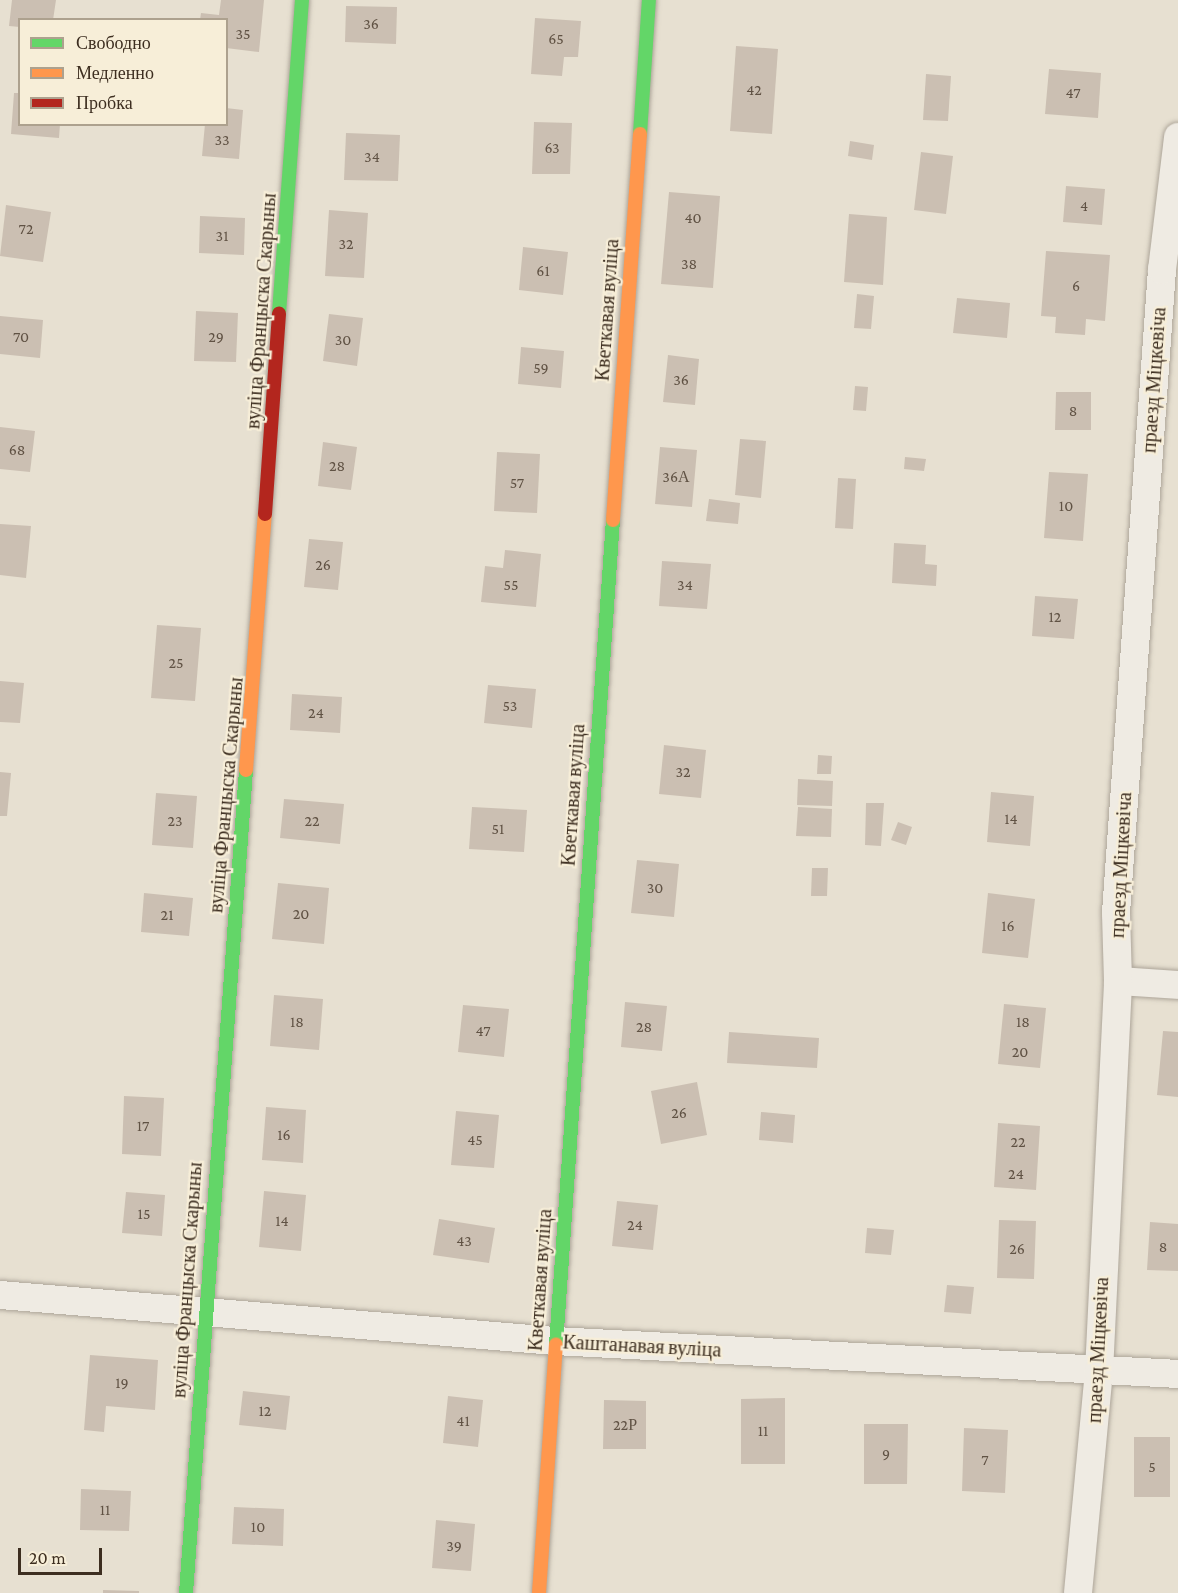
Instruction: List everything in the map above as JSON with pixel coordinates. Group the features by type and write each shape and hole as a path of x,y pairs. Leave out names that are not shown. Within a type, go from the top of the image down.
{"street":[{"name":"вуліца Францыска Скарыны","path":"186,1593 204,1311 259,623 302,0"},
{"name":"Кветкавая вуліца","path":"539,1593 649,0"},
{"name":"праезд Міцкевіча","path":"1078,1593 1100,1372 1105,1196 1119,981 1116,901 1162,270 1178,137"},
{"path":"1119,981 1178,985"},
{"name":"Каштанавая вуліца","path":"0,1296 555,1341 1100,1372 1178,1374"}],"building":[{"path":"12,0 56,0 53,18 18,18 18,27 9,26"},
{"path":"221,0 264,0 259,52 228,48 228,18 200,18 201,13 219,15"},
{"path":"346,6 397,7 396,44 345,42"},
{"path":"535,18 581,21 578,57 564,57 562,76 531,74"},
{"path":"736,46 778,49 772,134 730,131"},
{"path":"1049,69 1101,73 1098,118 1045,114"},
{"path":"926,74 951,76 948,121 923,120"},
{"path":"14,93 18,93 18,126 60,126 59,138 11,134"},
{"path":"228,108 243,110 239,159 202,156 205,126 228,126"},
{"path":"534,122 572,123 570,174 532,174"},
{"path":"346,133 400,135 398,181 344,180"},
{"path":"850,141 874,145 872,160 848,156"},
{"path":"921,152 953,156 946,214 914,210"},
{"path":"1066,186 1105,189 1102,225 1063,222"},
{"path":"669,192 720,196 713,288 661,284"},
{"path":"6,205 51,212 43,262 0,256"},
{"path":"329,210 368,213 364,278 325,276"},
{"path":"849,214 887,217 883,285 844,282"},
{"path":"200,216 245,218 244,255 199,253"},
{"path":"523,247 568,252 563,295 519,290"},
{"path":"1046,251 1110,255 1105,321 1086,319 1085,335 1055,333 1056,317 1041,316"},
{"path":"857,294 874,296 871,329 854,328"},
{"path":"957,298 1010,303 1007,338 953,333"},
{"path":"196,311 238,313 236,362 194,361"},
{"path":"329,314 363,318 357,366 323,361"},
{"path":"0,316 43,320 40,358 0,354"},
{"path":"521,347 564,351 561,388 518,384"},
{"path":"668,355 699,359 695,405 663,402"},
{"path":"855,386 868,387 866,411 853,410"},
{"path":"1056,392 1091,392 1091,430 1055,430"},
{"path":"0,427 35,431 30,472 0,469"},
{"path":"740,439 766,441 761,498 735,495"},
{"path":"323,442 357,447 351,490 318,486"},
{"path":"660,447 697,450 692,507 655,504"},
{"path":"497,452 540,454 537,513 494,511"},
{"path":"905,457 926,459 924,471 904,469"},
{"path":"1049,472 1088,474 1083,541 1044,538"},
{"path":"838,478 856,479 853,529 835,528"},
{"path":"709,499 740,503 738,524 706,521"},
{"path":"0,524 31,526 26,578 0,575"},
{"path":"309,539 343,542 338,590 304,587"},
{"path":"894,543 926,545 925,564 937,565 936,586 892,583"},
{"path":"505,550 541,554 536,607 481,602 485,566 503,568"},
{"path":"662,561 711,564 707,609 659,606"},
{"path":"1035,596 1078,599 1074,639 1032,636"},
{"path":"157,625 201,628 195,701 151,698"},
{"path":"0,681 24,683 20,723 0,722"},
{"path":"488,685 536,689 532,728 484,723"},
{"path":"292,694 342,697 340,733 290,730"},
{"path":"664,745 706,750 701,798 659,794"},
{"path":"818,755 832,756 831,774 817,774"},
{"path":"0,772 11,773 7,816 0,816"},
{"path":"798,779 833,781 832,806 797,805"},
{"path":"991,792 1034,796 1030,846 987,842"},
{"path":"156,793 197,796 193,848 152,845"},
{"path":"284,799 344,804 340,844 280,838"},
{"path":"866,803 884,803 881,846 865,845"},
{"path":"472,807 527,810 524,852 469,849"},
{"path":"798,807 832,809 831,837 796,836"},
{"path":"898,822 912,827 906,845 891,840"},
{"path":"637,860 679,864 674,917 631,913"},
{"path":"812,868 828,868 827,896 811,896"},
{"path":"278,883 329,888 324,944 272,939"},
{"path":"144,893 193,898 189,936 141,932"},
{"path":"988,893 1035,899 1028,958 982,953"},
{"path":"274,995 323,999 319,1050 270,1046"},
{"path":"625,1002 667,1006 662,1051 621,1047"},
{"path":"1004,1004 1046,1008 1040,1068 998,1064"},
{"path":"463,1005 509,1009 504,1057 458,1052"},
{"path":"1163,1031 1178,1032 1178,1097 1157,1095"},
{"path":"729,1032 819,1038 817,1068 727,1063"},
{"path":"697,1082 707,1135 661,1144 651,1091"},
{"path":"124,1096 164,1098 161,1156 122,1154"},
{"path":"266,1107 306,1110 303,1163 262,1160"},
{"path":"456,1111 499,1115 494,1168 451,1165"},
{"path":"761,1112 795,1115 793,1143 759,1140"},
{"path":"998,1123 1040,1126 1036,1190 994,1187"},
{"path":"264,1191 306,1195 301,1251 259,1247"},
{"path":"126,1192 165,1195 162,1236 122,1233"},
{"path":"617,1201 658,1205 653,1250 612,1246"},
{"path":"439,1219 495,1228 489,1263 433,1255"},
{"path":"999,1220 1036,1221 1034,1279 997,1278"},
{"path":"1150,1222 1178,1224 1178,1271 1147,1270"},
{"path":"867,1228 894,1230 891,1255 865,1253"},
{"path":"947,1285 974,1287 971,1314 944,1312"},
{"path":"90,1355 158,1360 155,1410 106,1406 104,1432 84,1430"},
{"path":"243,1391 290,1396 286,1430 239,1425"},
{"path":"448,1396 483,1400 478,1447 443,1443"},
{"path":"785,1398 785,1464 741,1464 741,1399"},
{"path":"604,1400 646,1401 646,1449 603,1449"},
{"path":"864,1424 908,1424 907,1484 864,1484"},
{"path":"964,1428 1008,1430 1005,1493 962,1491"},
{"path":"1134,1437 1170,1437 1170,1497 1134,1497"},
{"path":"81,1489 131,1491 129,1531 80,1530"},
{"path":"234,1507 284,1509 283,1546 232,1544"},
{"path":"436,1520 475,1524 471,1571 432,1568"},
{"path":"103,1590 139,1591 139,1593 103,1593"}],"traffic: fast":[{"path":"279,313 302,0"},
{"path":"640,134 649,0"},
{"path":"556,1345 613,520"},
{"path":"186,1593 246,770"}],"traffic: slow":[{"path":"613,520 640,134"},
{"path":"246,770 265,514"},
{"path":"539,1593 556,1345"}],"traffic: jam":[{"path":"265,514 279,313"}]}
